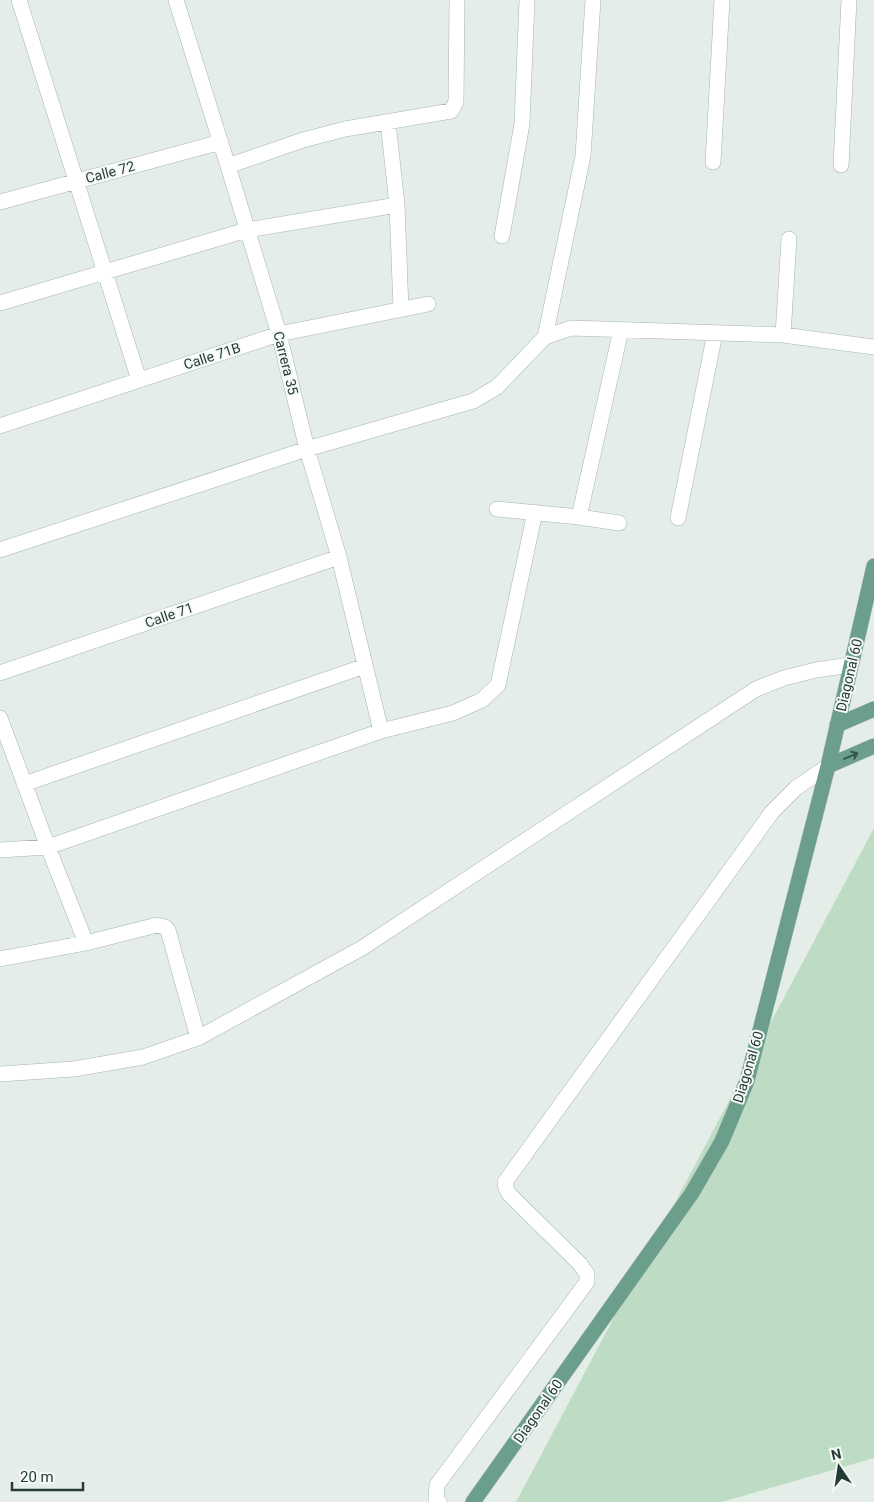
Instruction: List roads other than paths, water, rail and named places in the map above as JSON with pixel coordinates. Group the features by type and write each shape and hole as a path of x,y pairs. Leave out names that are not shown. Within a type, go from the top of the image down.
{"main road":[{"name":"Diagonal 60","path":"473,1502 692,1192 722,1142 747,1081 828,766 874,566"},
{"path":"837,725 874,709"},
{"path":"828,766 874,746"}],"street":[{"path":"19,0 139,380"},
{"name":"Carrera 35","path":"176,0 221,142 278,334 307,449 339,557 381,731"},
{"path":"228,166 303,140 345,129 450,111 456,102 457,0"},
{"path":"502,236 522,124 527,0"},
{"path":"545,337 583,156 593,0"},
{"path":"713,162 722,0"},
{"path":"841,164 849,0"},
{"path":"388,122 396,205 401,309"},
{"name":"Calle 72","path":"0,202 221,142"},
{"path":"0,303 247,230 396,205"},
{"path":"783,335 788,239"},
{"name":"Calle 71B","path":"0,426 278,334 428,304"},
{"path":"0,550 307,449 473,402 497,387 545,337 571,328 783,335 874,347"},
{"path":"578,517 621,330"},
{"path":"678,518 714,333"},
{"path":"497,509 619,523"},
{"path":"0,850 48,847 381,731 453,713 482,700 498,685 535,512"},
{"name":"Calle 71","path":"0,673 339,557"},
{"path":"24,784 365,666"},
{"path":"0,1074 74,1070 143,1057 198,1038 362,948 756,689 784,678 816,670 850,666"},
{"path":"0,718 86,943"},
{"path":"439,1502 436,1500 437,1485 587,1282 587,1274 580,1264 509,1194 505,1182 772,812 796,788 828,766"},
{"path":"0,959 86,943 157,925 165,927 168,930 198,1038"}]}
